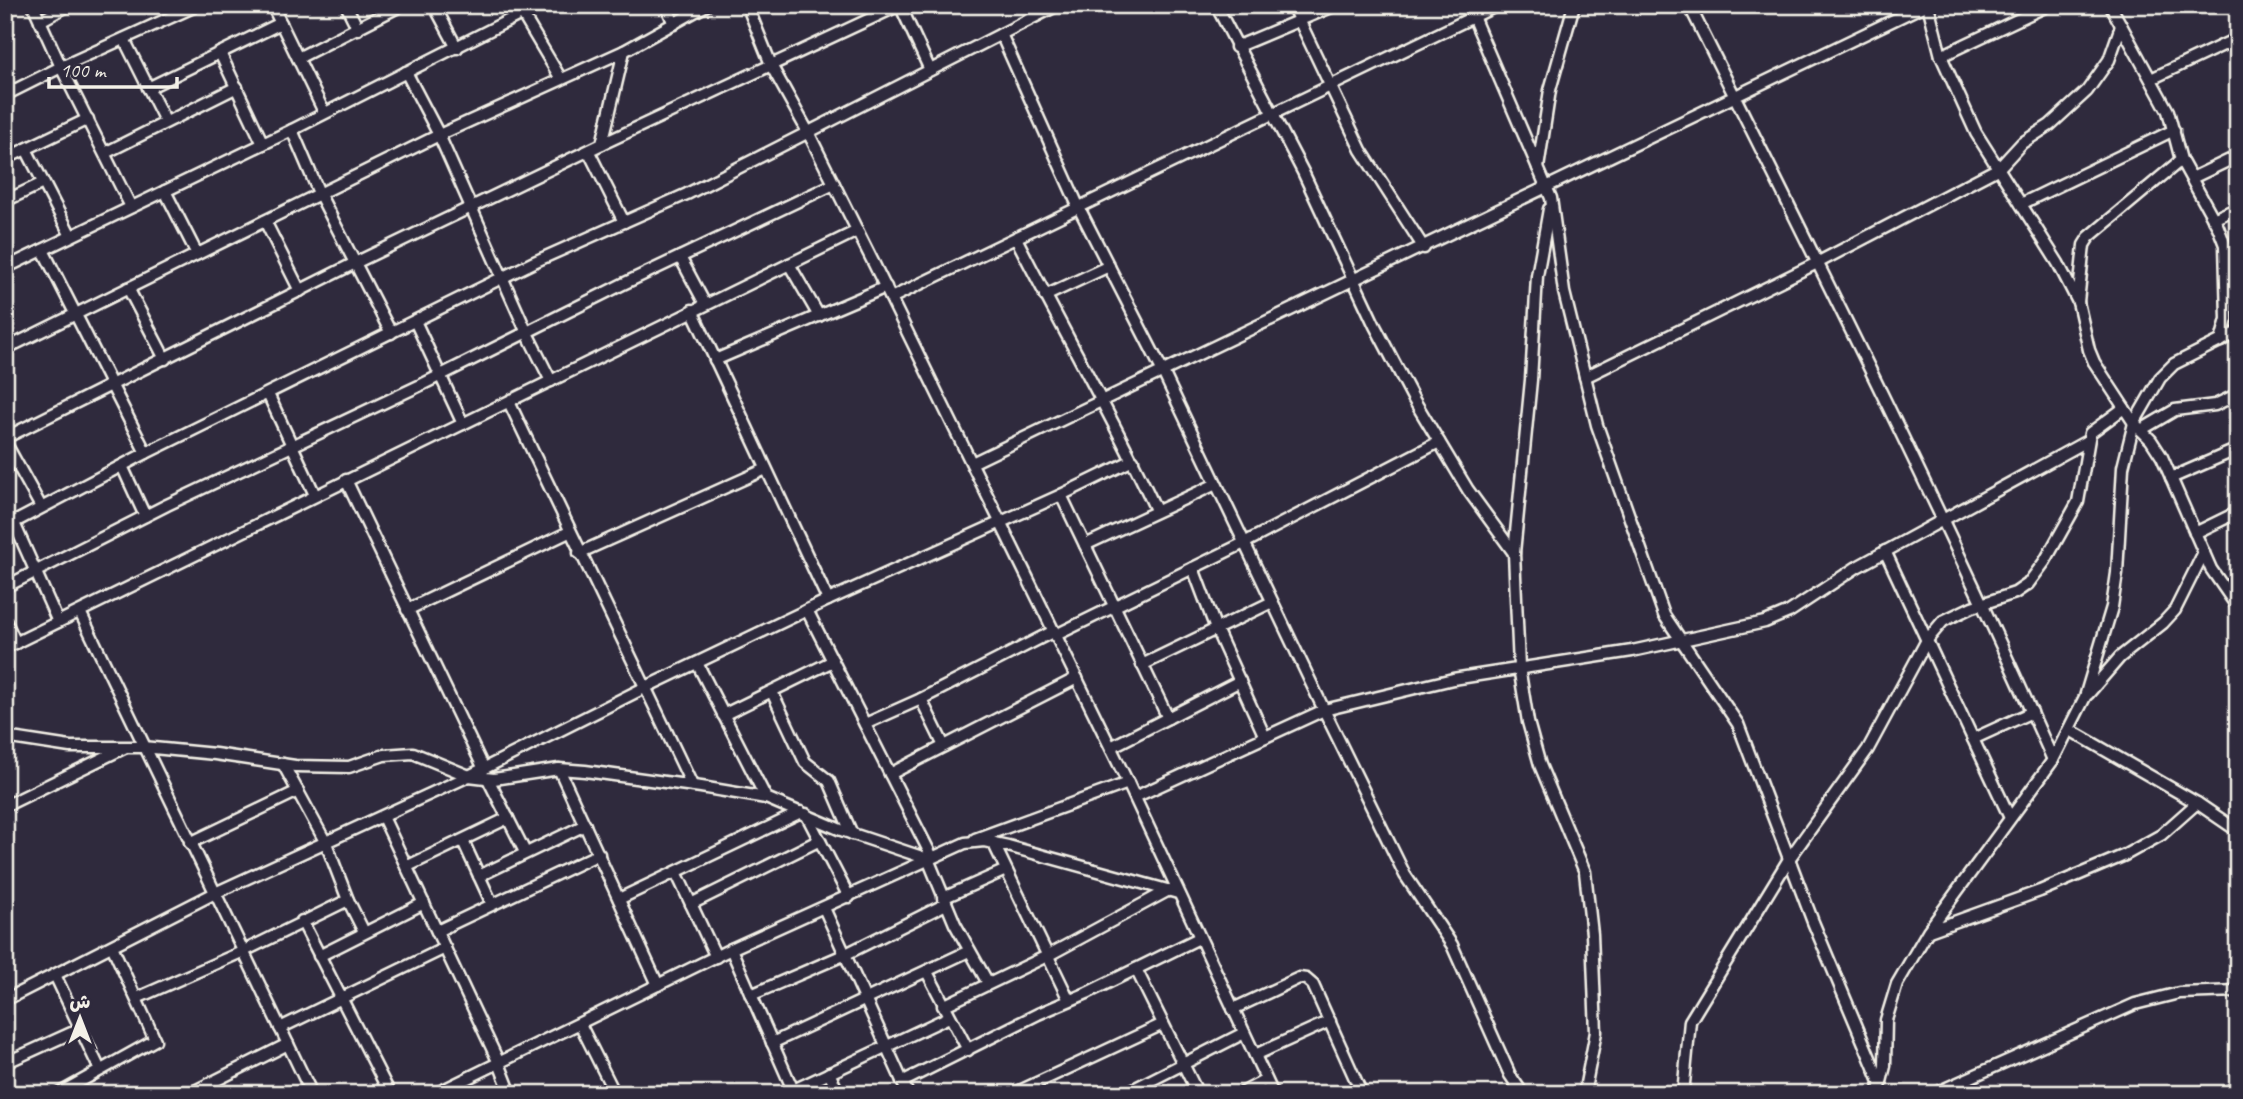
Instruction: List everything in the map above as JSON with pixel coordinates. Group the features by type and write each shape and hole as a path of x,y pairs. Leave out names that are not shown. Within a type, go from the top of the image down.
{"street":[{"path":"33,5 131,206"},
{"path":"40,21 69,5"},
{"path":"272,5 324,112"},
{"path":"346,5 358,29"},
{"path":"298,58 402,5"},
{"path":"433,5 457,48"},
{"path":"5,268 457,48 519,9 539,5"},
{"path":"666,5 674,24"},
{"path":"5,349 439,135 624,51 707,5"},
{"path":"761,5 748,8 772,66 886,287 1111,747 1135,797 1173,892 1199,938 1273,1094"},
{"path":"41,507 5,440 355,263 900,5 930,70"},
{"path":"58,622 10,525 146,453 502,278 687,194 1001,34 1045,8 1058,5"},
{"path":"1216,5 1274,114 1414,400 1468,490 1514,553"},
{"path":"1292,5 1362,150 1423,248"},
{"path":"1236,47 1336,5"},
{"path":"1468,5 1551,198 1564,292 1597,425 1664,615 1738,724 1879,1089"},
{"path":"891,298 1498,5"},
{"path":"1538,170 1549,90 1574,5"},
{"path":"1689,5 1943,519 2053,760"},
{"path":"972,463 1927,5 1941,56 1976,133 2058,263 2078,302 2089,350 2124,408 2162,457 2222,588 2238,608"},
{"path":"1941,56 2049,5"},
{"path":"2110,5 2168,111 2181,160 2225,245 2227,319 2221,342"},
{"path":"5,95 193,6"},
{"path":"519,9 561,79"},
{"path":"148,88 281,23"},
{"path":"1585,377 1817,263 1999,168 2022,143 2050,125 2087,91 2109,60 2121,26"},
{"path":"1001,34 1079,208 1163,372 1405,875 1452,945 1510,1075 1523,1094"},
{"path":"2151,79 2238,38"},
{"path":"124,39 165,121"},
{"path":"602,144 624,51"},
{"path":"220,53 263,144"},
{"path":"406,72 473,207 502,278 551,381"},
{"path":"105,153 237,87"},
{"path":"5,159 88,119"},
{"path":"292,130 319,193 391,333"},
{"path":"2021,204 2174,130"},
{"path":"26,149 71,236"},
{"path":"589,152 624,222"},
{"path":"2192,178 2238,156"},
{"path":"2078,302 2084,246 2089,237 2181,160"},
{"path":"5,201 43,183"},
{"path":"5,587 145,516 834,184"},
{"path":"165,191 197,254"},
{"path":"1551,198 1537,276 1531,380 1514,553 1519,667 1528,722 1539,765 1584,872 1592,934 1596,1032 1584,1094"},
{"path":"2213,219 2238,208"},
{"path":"265,221 300,291"},
{"path":"5,648 857,231"},
{"path":"1016,238 1103,401 1156,510"},
{"path":"43,250 146,453"},
{"path":"680,257 705,304"},
{"path":"789,264 819,316"},
{"path":"1045,296 1109,266"},
{"path":"715,360 886,287"},
{"path":"128,288 165,359"},
{"path":"692,310 828,600"},
{"path":"415,321 463,424"},
{"path":"1879,1089 1885,1066 1886,1020 1897,984 1928,931 2053,760 2085,697 2112,607 2117,573 2123,467 2160,378 2174,364 2238,332"},
{"path":"268,394 315,495"},
{"path":"2138,426 2175,410 2216,405 2238,394"},
{"path":"509,402 692,785"},
{"path":"1683,1094 1690,1021 1789,859 1868,749 1927,640 1943,621 1983,602 2015,593 2028,584 2045,561 2078,502 2090,433 2124,408"},
{"path":"1135,797 1324,710 1453,679 1632,651 1680,638 1765,622 1885,551 2088,441"},
{"path":"865,724 1244,543 1439,442"},
{"path":"2171,478 2238,449"},
{"path":"486,774 644,688 1133,460"},
{"path":"122,466 145,516"},
{"path":"579,553 766,469"},
{"path":"346,480 525,852"},
{"path":"1085,545 1216,484"},
{"path":"1061,495 1168,718"},
{"path":"2196,533 2238,512"},
{"path":"407,610 569,532"},
{"path":"1885,551 2010,818"},
{"path":"2085,697 2129,649 2163,623 2175,610 2204,552"},
{"path":"1193,568 1216,629 1265,737"},
{"path":"1142,665 1272,603"},
{"path":"807,610 890,774 930,858 945,901 988,984"},
{"path":"80,612 312,1094"},
{"path":"5,620 16,643"},
{"path":"723,715 833,661"},
{"path":"697,663 766,799"},
{"path":"890,774 1077,678"},
{"path":"1111,747 1240,681"},
{"path":"772,692 805,762 829,781 852,834"},
{"path":"922,699 944,746"},
{"path":"1973,739 2032,712"},
{"path":"2070,730 2197,803 2238,831"},
{"path":"5,737 70,747 143,747 283,764 349,767 383,755 412,753 469,776"},
{"path":"5,806 128,747"},
{"path":"283,764 326,843 348,900 364,932"},
{"path":"559,769 659,985"},
{"path":"5,1000 215,893 469,776 486,774 517,777 559,769 692,785 766,799 852,834 930,858"},
{"path":"435,1094 731,949 930,858 1128,783"},
{"path":"190,843 298,791"},
{"path":"1928,931 2040,891 2125,855 2161,835 2197,803"},
{"path":"804,813 849,897"},
{"path":"620,899 804,813"},
{"path":"383,817 499,1063 511,1094"},
{"path":"406,867 508,818"},
{"path":"479,876 585,825"},
{"path":"691,904 820,840"},
{"path":"463,841 492,904"},
{"path":"965,843 993,842 1173,892"},
{"path":"993,842 1069,1000"},
{"path":"437,931 599,854"},
{"path":"751,995 846,954 1006,870"},
{"path":"676,872 716,957"},
{"path":"943,1006 1173,892"},
{"path":"137,998 244,951 348,900"},
{"path":"319,956 424,903"},
{"path":"824,908 908,1094"},
{"path":"302,921 390,1094"},
{"path":"902,1082 1199,938"},
{"path":"58,1094 155,1040 112,946"},
{"path":"280,1028 444,947"},
{"path":"731,949 772,1043 789,1092 949,1017"},
{"path":"772,1043 969,951"},
{"path":"1136,969 1198,1094"},
{"path":"927,972 968,1050"},
{"path":"55,975 100,1070"},
{"path":"1233,1009 1299,978 1306,979 1313,985 1362,1094"},
{"path":"1933,1094 2135,1004 2179,993 2238,990"},
{"path":"1255,1055 1329,1021"},
{"path":"580,1024 615,1094"},
{"path":"1013,1094 1163,1024"},
{"path":"5,1063 80,1029"},
{"path":"1124,1094 1244,1033"},
{"path":"189,1094 288,1044"},
{"path":"829,1073 839,1094"},
{"path":"1240,1094 1266,1080"}],"railway":[{"path":"2212,1094 2238,1081"}]}
